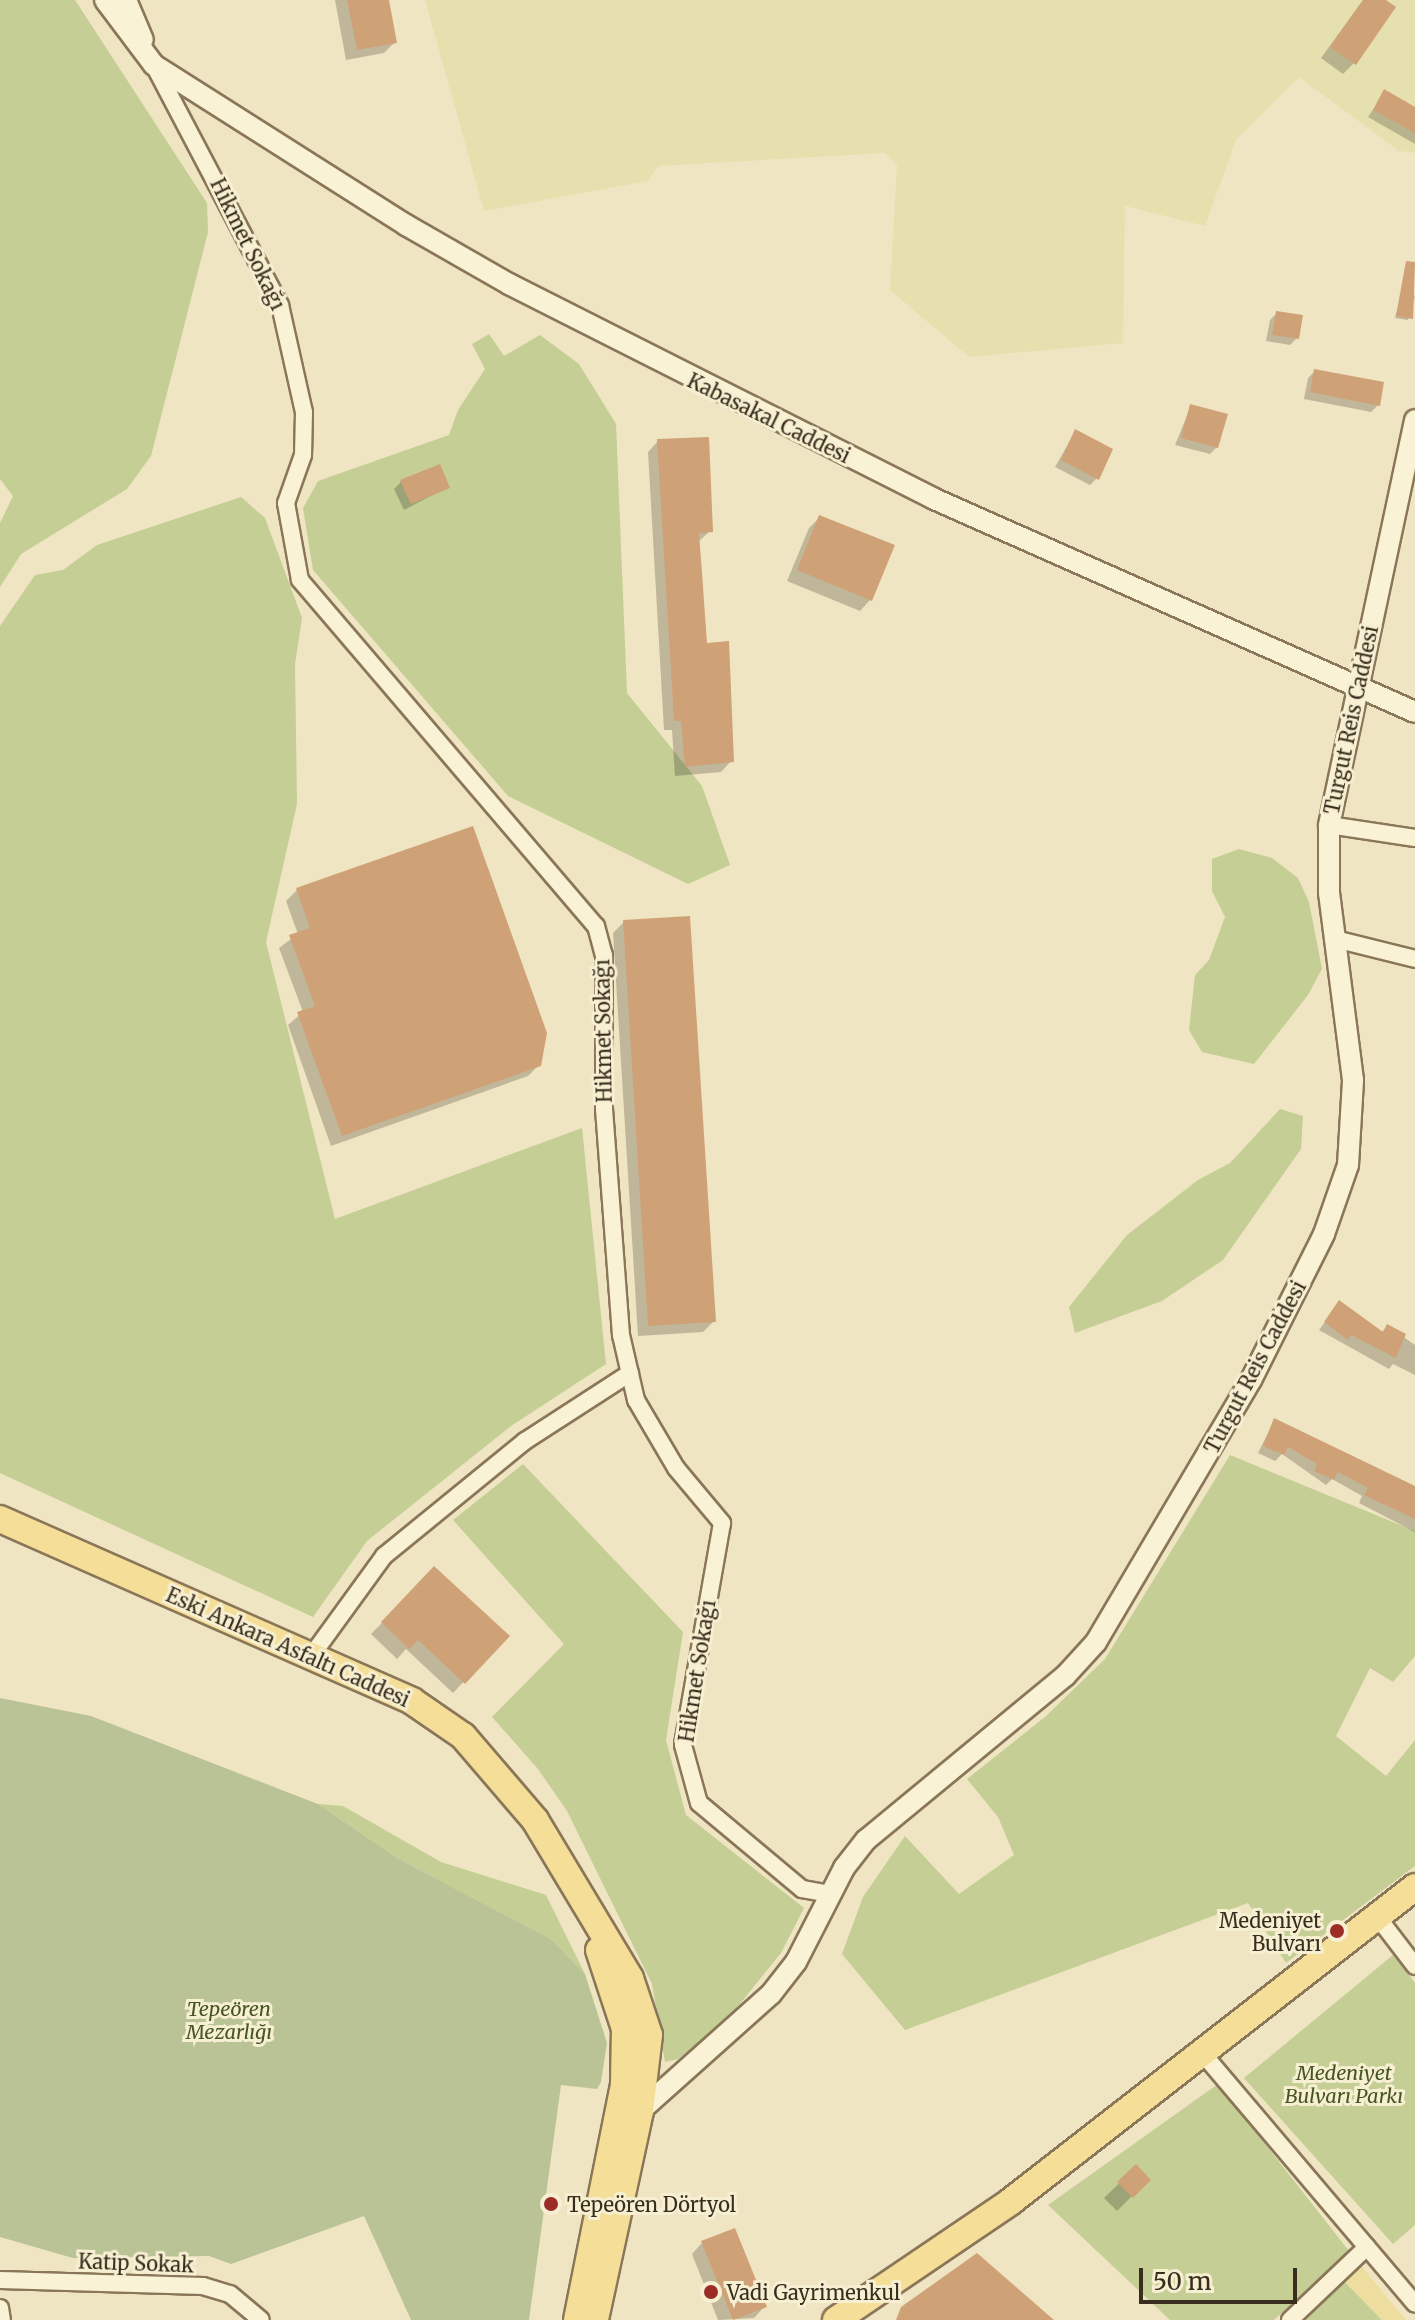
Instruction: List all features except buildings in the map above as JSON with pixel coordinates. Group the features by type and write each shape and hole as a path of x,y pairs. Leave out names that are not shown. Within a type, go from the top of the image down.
{"main road":[{"name":"Eski Ankara Asfaltı Caddesi","path":"0,1519 412,1701 463,1736 535,1820 630,1978 645,2015 649,2055 640,2111 595,2320"},
{"path":"570,1876 619,2000 625,2054 577,2320"},
{"path":"850,2317 1010,2202 1204,2055 1415,1887"}],"street":[{"name":"Hikmet Sokağı","path":"105,0 154,65"},
{"name":"Hikmet Sokağı","path":"126,0 154,65 240,221 284,317 304,412 303,455 286,503 300,580 596,926 604,955 607,1154 621,1335 636,1400 676,1468 722,1523 683,1745 699,1803 802,1889 830,1894"},
{"name":"Kabasakal Caddesi","path":"154,65 406,225 664,366 946,505 1415,712"},
{"name":"Turgut Reis Caddesi","path":"640,2111 771,1994 796,1962 844,1868 888,1818 1036,1701 1096,1642 1251,1380 1324,1234 1348,1165 1353,1080 1335,939 1329,825 1415,420"},
{"path":"1329,825 1415,838"},
{"path":"1335,939 1415,959"},
{"path":"312,1655 384,1556 403,1539 525,1441 630,1373"},
{"path":"1376,1915 1415,1966"},
{"path":"1204,2055 1415,2304"},
{"path":"1290,2320 1367,2247"},
{"name":"Katip Sokak","path":"0,2280 203,2286 230,2294 261,2320"},
{"path":"0,2308 2,2320"}],"shaded area":[{"path":"425,0 1415,0 1415,153 1399,151 1299,77 1236,140 1205,226 1125,206 1123,343 969,357 890,290 897,165 885,153 658,166 648,181 484,211"}],"green space":[{"path":"0,0 75,0 207,203 208,232 151,456 127,489 21,554 0,587 0,523 13,496 0,479"},
{"path":"489,334 504,356 540,335 579,364 616,424 627,693 702,786 730,865 688,884 508,796 313,570 303,508 318,481 449,435 458,410 485,369 472,344"},
{"path":"241,497 265,518 302,618 295,664 297,804 266,942 335,1219 582,1128 606,1364 511,1426 367,1541 313,1617 0,1473 0,626 35,575 63,570 97,545"},
{"path":"1239,849 1272,858 1298,878 1309,902 1322,969 1308,995 1254,1064 1202,1052 1189,1030 1195,975 1209,960 1225,917 1212,891 1212,859"},
{"path":"1280,1109 1303,1116 1301,1149 1223,1260 1162,1301 1075,1333 1069,1307 1127,1235 1198,1180 1230,1163"},
{"path":"1230,1455 1415,1531 1415,1656 1393,1682 1370,1668 1336,1736 1386,1776 1415,1740 1415,1866 1286,1963 1248,1903 905,2030 842,1954 863,1897 905,1836 959,1894 1014,1855 998,1817 967,1779 1045,1717 1105,1659"},
{"path":"523,1464 683,1632 666,1740 686,1815 804,1908 781,1953 723,2025 678,2059 665,2062 652,1984 567,1811 538,1769 492,1717 564,1644 453,1520"},
{"name":"Tepeören Mezarlığı","path":"0,1698 91,1716 318,1804 399,1859 551,1939 585,1974 607,2043 601,2082 597,2089 561,2085 529,2320 411,2320 364,2216 231,2264 209,2256 73,2258 0,2237"},
{"path":"318,1804 343,1806 441,1862 546,1895 585,1974 551,1939 399,1859"},
{"name":"Medeniyet Bulvarı Parkı","path":"1393,1955 1415,1983 1415,2225 1393,2244 1244,2078"},
{"path":"1218,2084 1349,2251 1274,2320 1170,2320 1048,2205"},
{"path":"1343,2280 1382,2320 1306,2320"}],"sand":[{"path":"1362,2267 1406,2320 1382,2320 1343,2280"}],"place":[{"name":"Medeniyet Bulvarı","path":"1337,1931"},
{"name":"Tepeören Dörtyol","path":"551,2204"},
{"name":"Vadi Gayrimenkul","path":"711,2292"}]}
